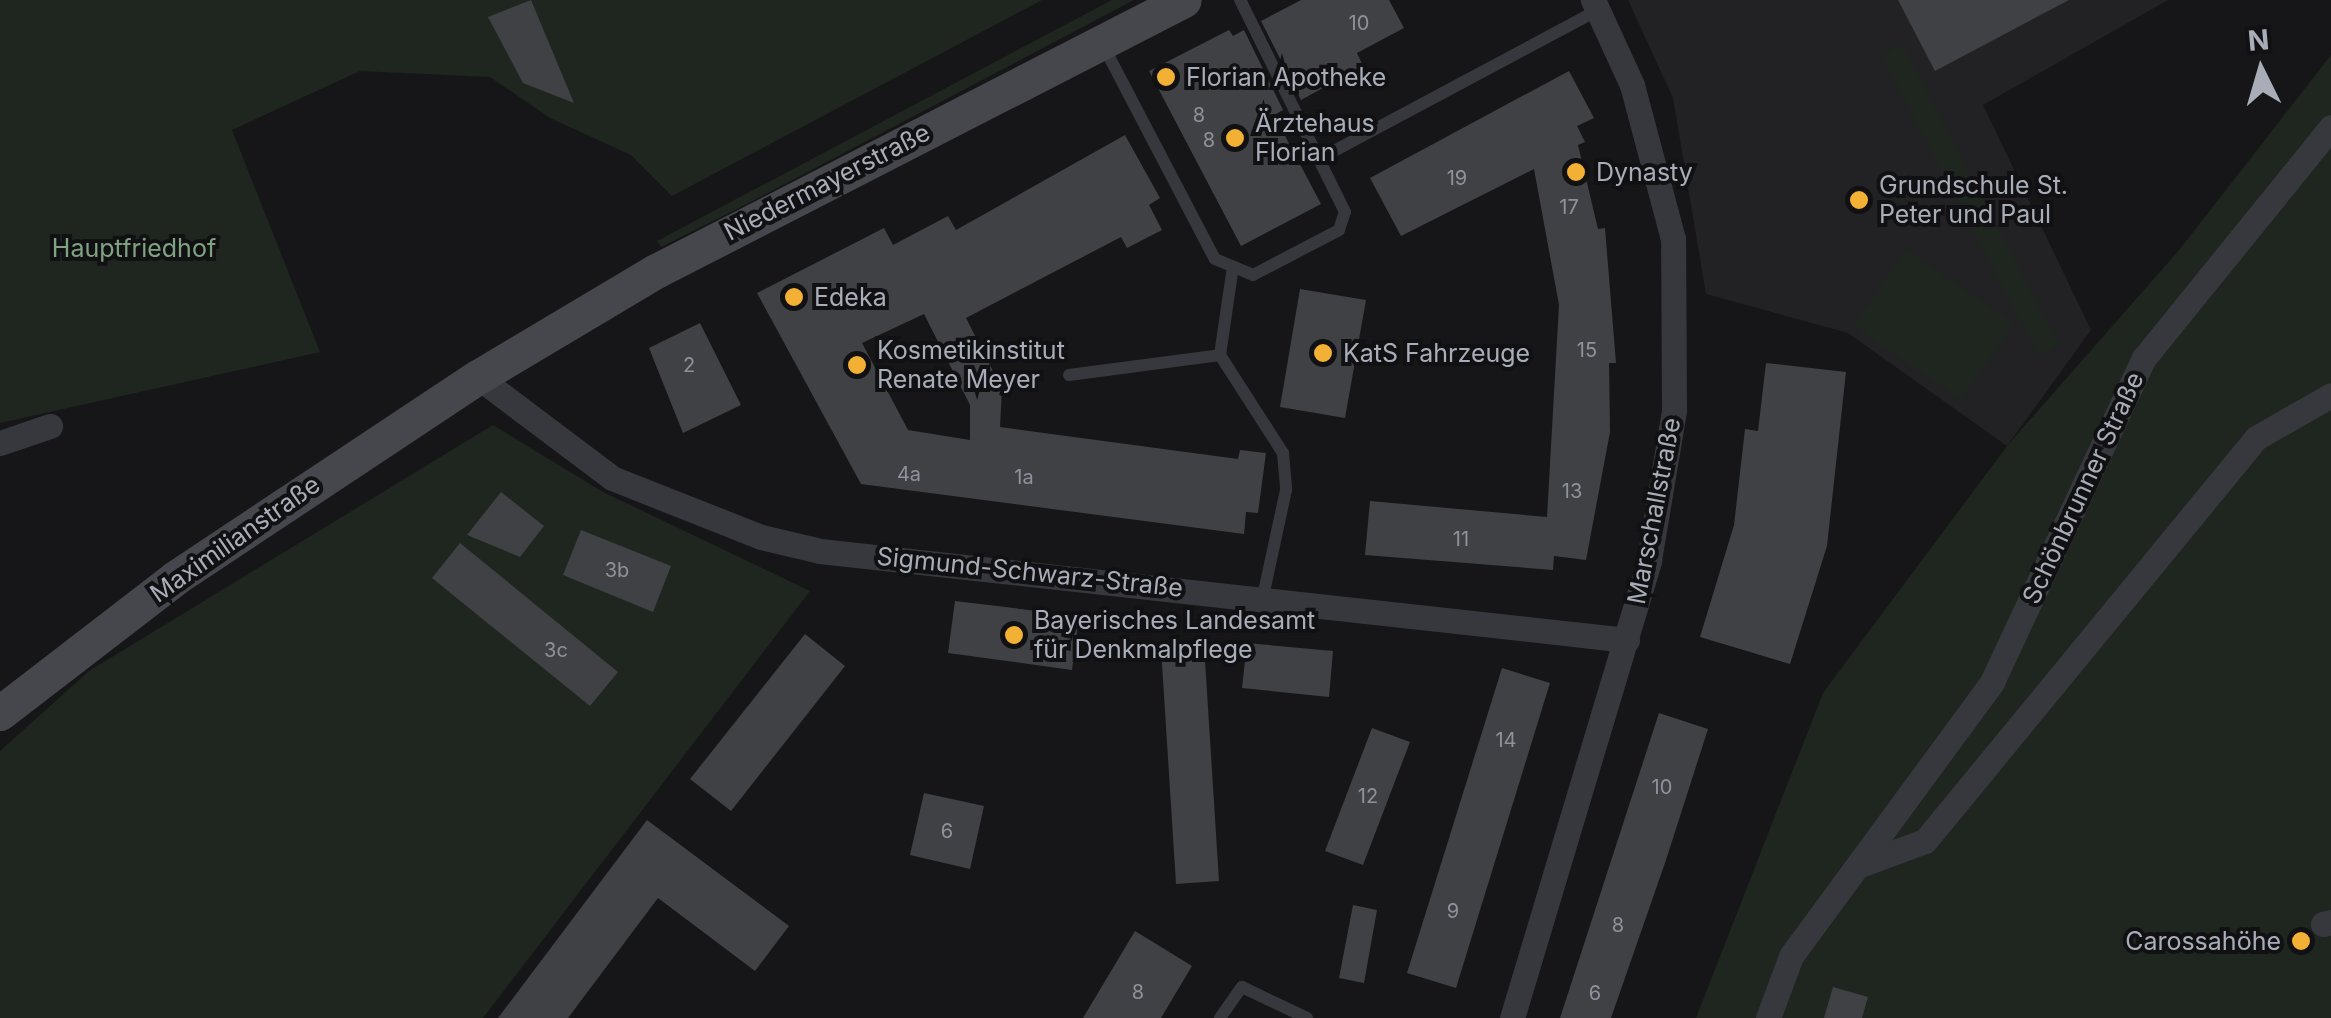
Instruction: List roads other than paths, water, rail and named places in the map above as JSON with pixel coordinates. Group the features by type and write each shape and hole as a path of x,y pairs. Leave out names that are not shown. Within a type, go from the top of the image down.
{"main road":[{"name":"Niedermayerstraße","path":"478,377 656,271 1184,0"},
{"name":"Maximilianstraße","path":"0,714 174,578 478,377"}],"street":[{"name":"Marschallstraße","path":"1512,1018 1627,640 1666,470 1678,345 1673,239 1652,146 1596,5"},
{"name":"Schönbrunner Straße","path":"1768,1018 1791,956 1992,682 2144,358 2331,127"},
{"name":"Sigmund-Schwarz-Straße","path":"478,377 612,478 761,538 820,551 1263,596 1627,640"},
{"path":"1860,865 1925,841 2256,438 2331,395"},
{"path":"0,443 50,426"}],"lane":[{"path":"1102,42 1215,259 1232,272 1260,272 1342,228 1345,212 1240,0"},
{"path":"1319,159 1596,5"},
{"path":"1232,272 1220,355 1283,453 1286,490 1263,596"},
{"path":"1068,375 1220,355"},
{"path":"1220,1018 1242,987 1307,1018"}],"place":[{"name":"Florian Apotheke","path":"1166,77"},
{"name":"Ärztehaus Florian","path":"1235,138"},
{"name":"Dynasty","path":"1576,172"},
{"name":"Grundschule St. Peter und Paul","path":"1859,200"},
{"name":"Edeka","path":"794,297"},
{"name":"KatS Fahrzeuge","path":"1323,353"},
{"name":"Kosmetikinstitut Renate Meyer","path":"857,365"},
{"name":"Bayerisches Landesamt für Denkmalpflege","path":"1014,635"},
{"name":"Carossahöhe","path":"2301,941"}],"park label":[{"name":"Hauptfriedhof","path":"134,248"}]}
